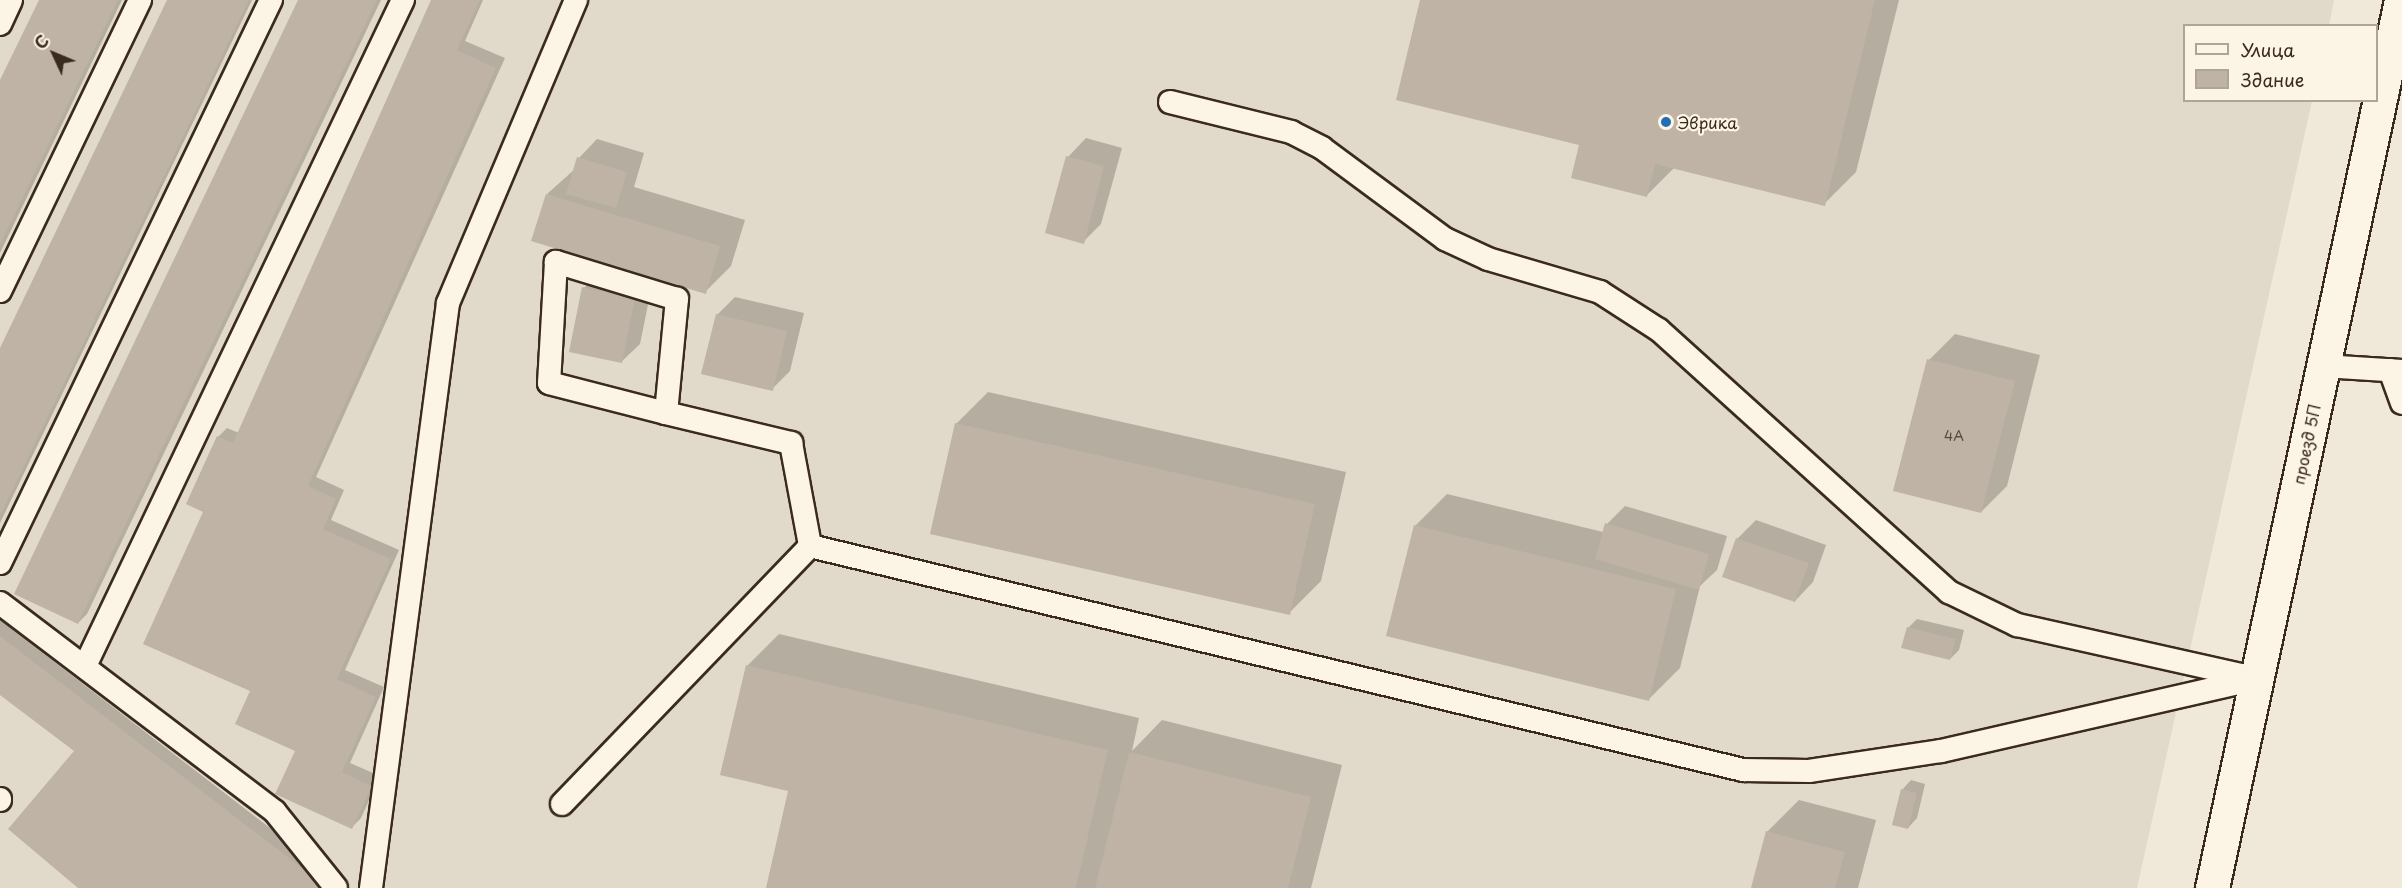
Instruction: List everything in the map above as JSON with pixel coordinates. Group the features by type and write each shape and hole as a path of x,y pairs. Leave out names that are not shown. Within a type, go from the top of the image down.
{"street":[{"name":"проезд 5П","path":"2212,888 2401,0"}],"lane":[{"path":"0,24 11,0"},
{"path":"0,291 140,0"},
{"path":"0,563 271,0"},
{"path":"85,666 403,0"},
{"path":"370,888 447,303 576,0"},
{"path":"1170,102 1292,132 1322,148 1445,239 1488,258 1600,292 1610,298 1659,330 1949,592 2017,625 2256,679"},
{"path":"666,412 677,299 556,262 549,383 791,443 810,546"},
{"path":"2323,366 2396,371 2402,403"},
{"path":"810,546 1743,770 1809,771 1941,750 2256,679"},
{"path":"562,804 810,546"},
{"path":"0,603 275,812 336,888"}],"shaded area":[{"path":"0,0 2334,0 2329,24 2183,24 2183,102 2312,102 2137,888 0,888"}],"building":[{"path":"39,0 118,0 0,245 0,80"},
{"path":"167,0 249,0 0,516 0,348"},
{"path":"298,0 377,0 78,624 14,594"},
{"path":"431,0 480,0 457,50 496,68 308,486 336,499 323,529 391,559 337,679 376,697 342,772 372,786 352,829 275,794 295,751 235,724 250,691 143,644 203,512 186,504 217,436 233,443"},
{"name":"Эврика","path":"1420,0 1875,0 1825,206 1655,164 1647,197 1571,178 1579,145 1396,100"},
{"path":"1066,156 1104,166 1084,244 1045,233"},
{"path":"577,157 627,172 616,208 566,194"},
{"path":"546,194 720,246 706,294 531,241"},
{"path":"582,287 635,298 622,363 569,352"},
{"path":"716,314 787,331 773,391 701,374"},
{"path":"1927,359 2015,381 1981,513 1893,491"},
{"path":"955,423 1315,504 1290,615 930,534"},
{"path":"1605,523 1709,554 1699,590 1595,559"},
{"path":"1414,525 1676,589 1649,701 1386,636"},
{"path":"1736,538 1809,563 1795,602 1722,577"},
{"path":"1907,627 1956,639 1950,660 1901,648"},
{"path":"0,636 328,888 78,888 8,829 74,751 0,695"},
{"path":"746,665 1108,750 1076,888 766,888 788,791 720,775"},
{"path":"1129,752 1311,797 1288,888 1095,888"},
{"path":"1901,789 1917,793 1908,829 1892,825"},
{"path":"1766,831 1845,852 1835,888 1751,888"}],"place":[{"name":"Эврика","path":"1666,122"}]}
